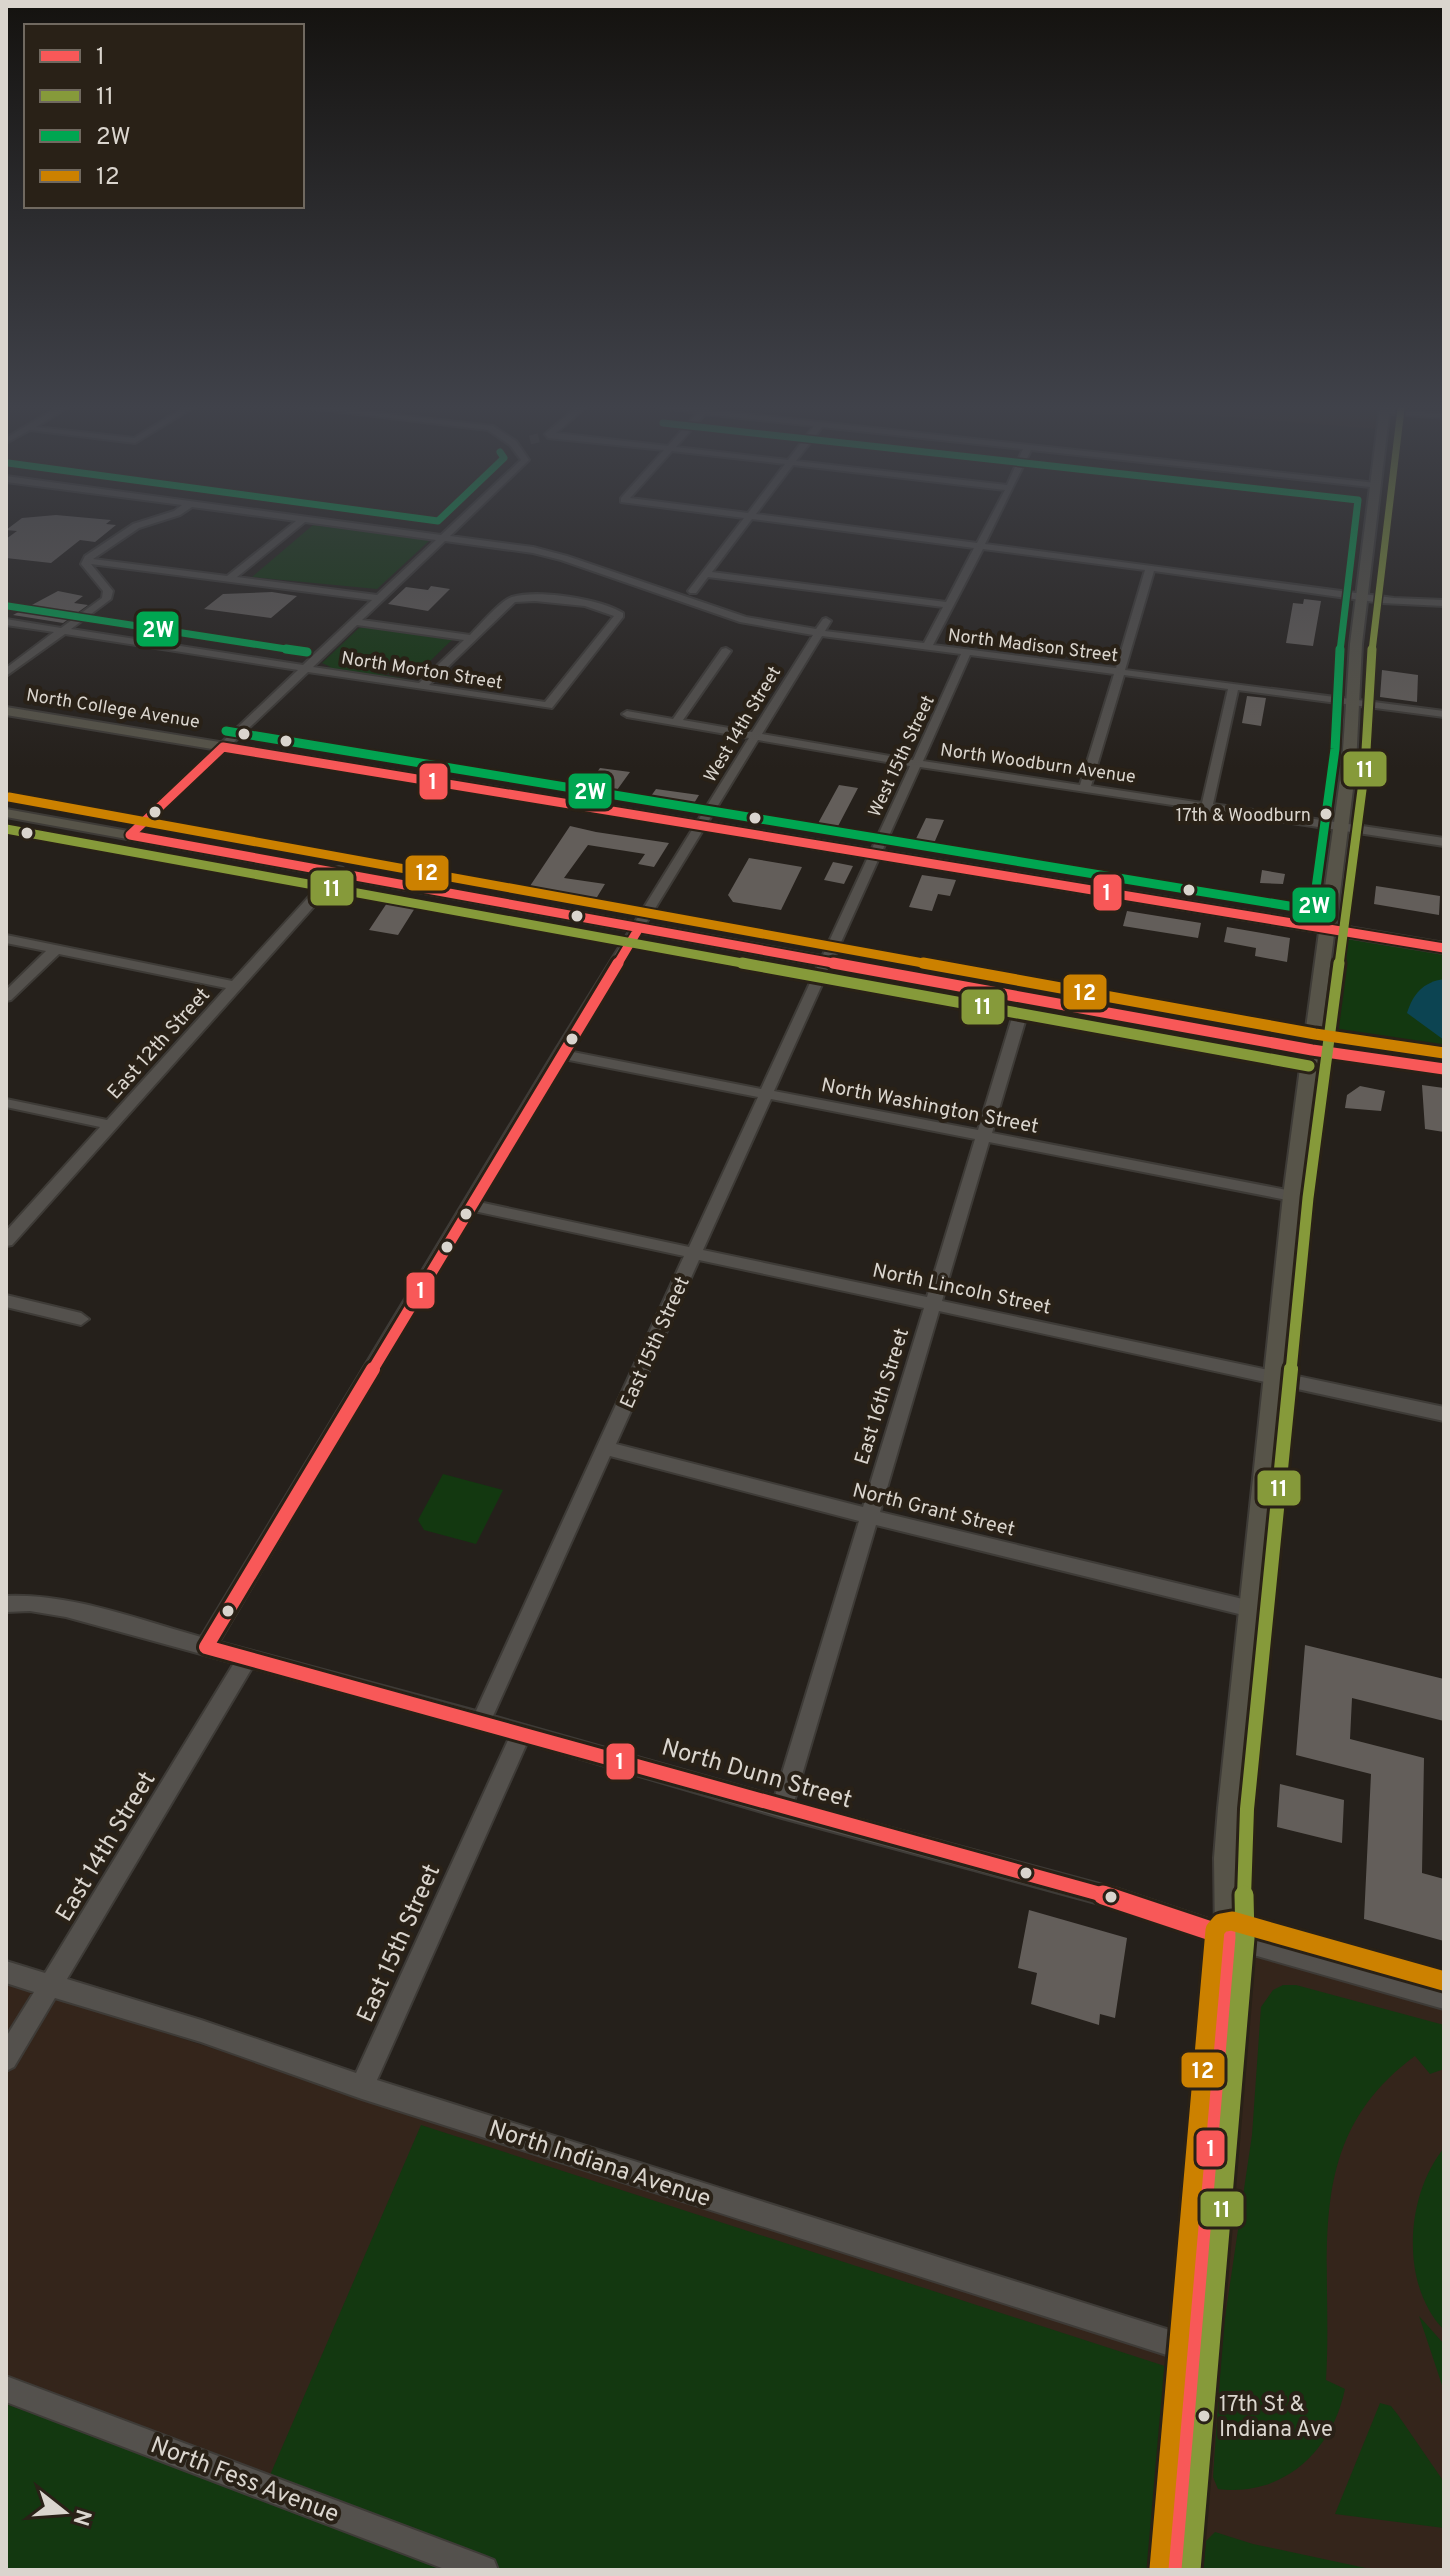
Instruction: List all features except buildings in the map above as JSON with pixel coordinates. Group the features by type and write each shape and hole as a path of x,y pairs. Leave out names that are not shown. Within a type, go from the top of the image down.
{"main road":[{"path":"1175,2570 1229,1937 1227,1858 1292,1196 1341,826 1371,527"},
{"name":"North College Avenue","path":"6,711 1444,948"},
{"path":"6,813 1312,1050 1444,1069"}],"street":[{"path":"86,561 134,527"},
{"path":"230,578 293,527"},
{"name":"North Madison Street","path":"369,527 558,555 710,611 750,622 1444,714"},
{"path":"130,835 455,527"},
{"path":"693,591 740,527"},
{"path":"823,527 1362,596 1444,603"},
{"path":"927,647 988,527"},
{"path":"86,561 379,598"},
{"path":"6,673 108,596 106,588 86,561"},
{"path":"1085,788 1151,567"},
{"path":"705,574 949,605"},
{"name":"North Morton Street","path":"6,622 548,706 620,619 618,612 604,606 523,597 505,603 470,638"},
{"name":"West 14th Street","path":"639,928 826,621"},
{"path":"354,622 470,638"},
{"path":"422,686 470,638"},
{"path":"676,722 726,651"},
{"name":"West 15th Street","path":"825,962 919,764 967,652"},
{"path":"1207,806 1234,686"},
{"name":"North Woodburn Avenue","path":"627,714 919,764 1444,842"},
{"name":"East 12th Street","path":"6,1241 339,871"},
{"path":"206,1647 560,1054 639,928"},
{"path":"6,939 236,986"},
{"path":"6,997 56,949"},
{"name":"East 15th Street","path":"481,1721 825,962"},
{"name":"East 16th Street","path":"782,1808 1025,998"},
{"name":"North Washington Street","path":"560,1054 1292,1196"},
{"path":"6,1103 110,1125"},
{"name":"North Lincoln Street","path":"470,1205 1444,1414"},
{"path":"6,1301 81,1319"},
{"name":"North Grant Street","path":"607,1448 868,1516 1251,1609"},
{"name":"North Dunn Street","path":"6,1604 30,1603 66,1609 481,1721 782,1808 1118,1899 1229,1937 1444,1998"},
{"name":"East 14th Street","path":"6,2059 247,1659"},
{"name":"East 15th Street","path":"362,2087 521,1733"},
{"name":"North Indiana Avenue","path":"6,1972 201,2031 362,2087 1195,2351"},
{"name":"North Fess Avenue","path":"6,2389 484,2570"}],"shaded area":[{"path":"1243,1951 1444,2009 1444,2570 6,2570 6,1982 1206,2367"}],"green space":[{"path":"310,527 430,540 377,589 252,577"},
{"path":"359,628 452,640 419,670 403,674 374,673 412,680 410,682 319,667 331,667 322,663"},
{"path":"1346,937 1444,953 1444,1065 1333,1048"},
{"path":"443,1474 503,1490 476,1544 424,1530 418,1520"},
{"path":"1283,1985 1296,1985 1444,2025 1444,2069 1430,2074 1415,2056 1378,2089 1353,2125 1338,2163 1330,2203 1327,2245 1326,2380 1345,2389 1329,2432 1317,2450 1284,2477 1242,2490 1218,2489 1213,2477 1223,2331 1252,2135 1261,2007 1273,1990"},
{"path":"421,2125 1171,2368 1149,2570 6,2570 6,2404 261,2496"},
{"path":"1444,2148 1444,2330 1430,2311 1420,2289 1414,2265 1413,2240 1421,2190"},
{"path":"1419,2316 1444,2344 1444,2391"},
{"path":"1380,2403 1391,2406 1444,2482 1444,2528 1335,2514"},
{"path":"1215,2532 1253,2544 1375,2570 1203,2570 1206,2541"}],"water":[{"path":"1444,979 1444,1040 1407,1013 1420,990"}],"transit line":[{"name":"2W","path":"226,731 1313,910 1335,749 1339,655 1355,527"},
{"name":"11","path":"1191,2570 1245,1938 1243,1858 1247,1809 1308,1198 1365,767 1372,645 1386,527"},
{"name":"2W","path":"8,606 307,652"},
{"name":"1","path":"130,835 223,747 1444,948"},
{"name":"12","path":"9,797 1315,1034 1444,1053"},
{"name":"11","path":"6,829 1309,1066"},
{"name":"1","path":"130,835 1312,1050 1444,1069"},
{"name":"1","path":"639,928 206,1647 1118,1899 1229,1937 1175,2570"},
{"name":"12","path":"1159,2569 1215,1930 1221,1923 1232,1921 1444,1981"}],"place":[{"name":"17th & Woodburn","path":"1326,814"},
{"name":"17th St & Indiana Ave","path":"1204,2416"}]}
